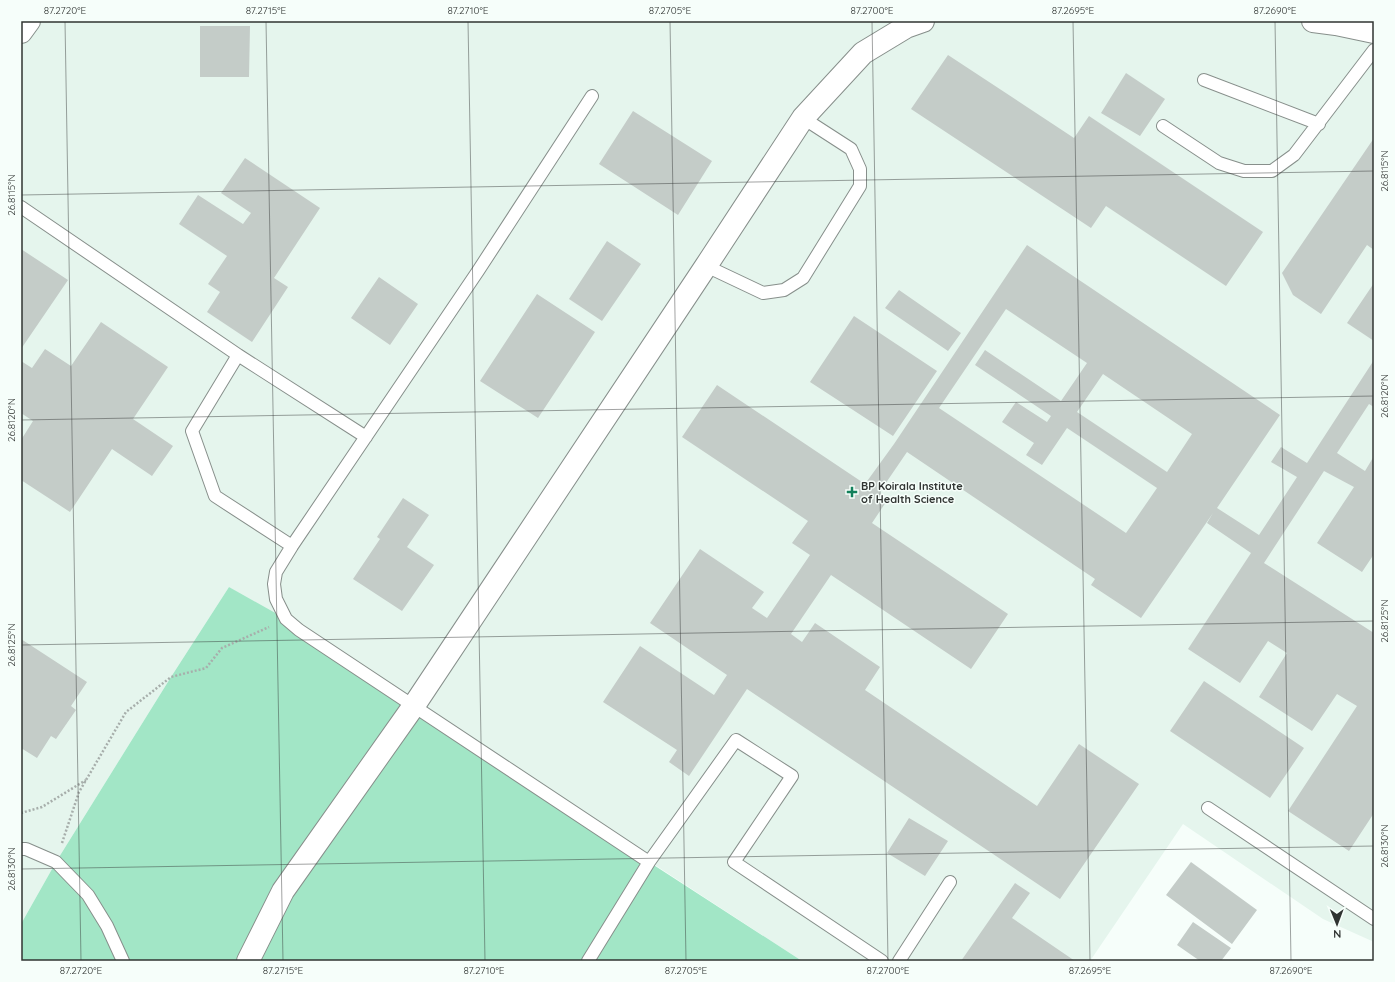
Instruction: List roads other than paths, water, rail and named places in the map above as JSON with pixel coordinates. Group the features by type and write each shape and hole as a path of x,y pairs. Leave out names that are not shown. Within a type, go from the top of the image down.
{"street":[{"path":"21,32 30,21"},
{"path":"248,961 283,891 413,707 803,118 863,54 906,27 923,21"},
{"path":"1313,21 1374,32"}],"lane":[{"path":"1164,126 1219,163 1244,171 1272,171 1294,155 1374,50"},
{"path":"1204,80 1319,124"},
{"path":"592,96 478,271 292,546 276,572 274,584 276,599 286,619 299,630 649,862"},
{"path":"706,266 763,293 784,290 803,278 860,186 860,169 851,149 803,118"},
{"path":"21,207 238,355 366,437"},
{"path":"238,355 192,431 215,496 292,546"},
{"path":"588,961 649,862 736,740 792,776 734,862 882,961"},
{"path":"1208,808 1374,919"},
{"path":"21,849 26,849 56,862 88,895 107,926 122,961"},
{"path":"899,961 950,882"}],"place":[{"name":"BP Koirala Institute of Health Science","path":"852,492"}]}
